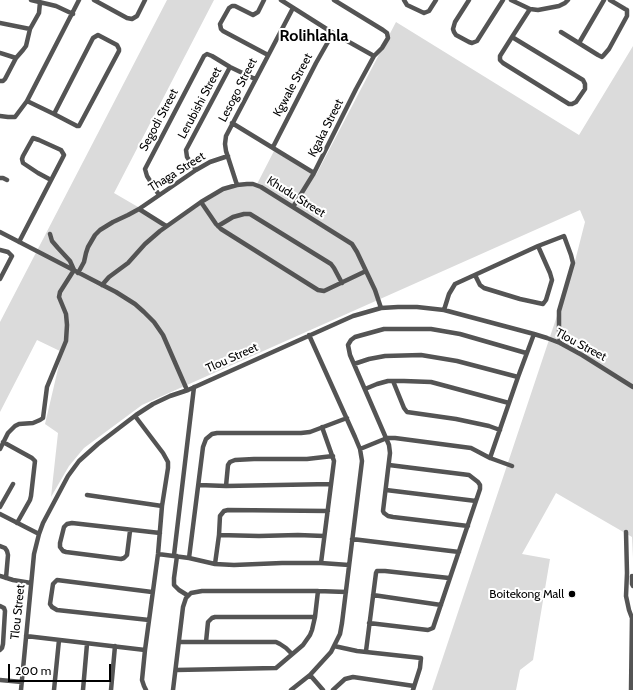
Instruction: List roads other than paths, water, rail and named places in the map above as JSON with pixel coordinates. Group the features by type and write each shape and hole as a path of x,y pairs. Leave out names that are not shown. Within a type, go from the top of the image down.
{"street":[{"path":"31,0 56,6 73,14"},
{"path":"0,116 15,117 28,101 80,0"},
{"path":"94,0 127,18 132,19 137,16 145,0"},
{"path":"264,0 258,12 254,14 235,6 229,8 221,23 221,29 268,55"},
{"path":"280,0 333,33 374,56"},
{"name":"Kgaka Street","path":"293,207 314,173 374,56 388,39 387,33 334,0"},
{"path":"404,0 407,5 424,14 429,11 436,0"},
{"path":"469,0 455,22 453,29 456,35 472,43 476,41 503,0"},
{"path":"511,0 530,9 538,10 559,6 568,0"},
{"path":"579,43 604,0"},
{"path":"561,32 600,56 603,56 607,52 627,16 627,10 610,0"},
{"path":"0,81 6,79 16,58 26,46 30,29 39,13 40,2"},
{"name":"Lesogo Street","path":"237,185 228,156 225,140 226,136 293,8"},
{"path":"512,37 584,81 585,89 576,102 569,104 500,59 500,56 512,37 530,9"},
{"path":"0,23 30,29"},
{"name":"Kgwale Street","path":"273,147 333,33"},
{"path":"28,101 77,126 79,126 119,52 117,45 98,36 94,38 54,114"},
{"path":"0,53 16,58"},
{"name":"Segodi Street","path":"159,195 146,173 145,168 204,56 207,54 212,56 230,67"},
{"path":"230,67 255,79"},
{"name":"Lerubishi Street","path":"196,170 187,157 186,151 230,67"},
{"path":"232,123 314,173"},
{"path":"19,242 64,155 61,150 33,138 23,156 23,163 51,180"},
{"name":"Thaga Street","path":"76,271 84,262 88,247 98,232 113,222 139,209 196,170 210,162 228,156"},
{"path":"0,178 7,180"},
{"name":"Khudu Street","path":"102,285 109,277 128,263 145,244 166,226 222,189 247,184 256,185 352,244 375,290 381,308"},
{"path":"202,202 218,226 235,239 318,290 324,291 366,271"},
{"path":"139,209 166,226"},
{"path":"218,226 233,217 250,214 332,264 342,283"},
{"path":"0,232 123,296 144,312 154,322 163,335 187,390"},
{"path":"50,234 52,240 70,261 76,271"},
{"path":"444,310 448,294 455,284 538,246 564,236 571,255 572,267 559,311 560,343"},
{"path":"475,275 484,288 534,303 543,304 546,300 552,280 538,246"},
{"path":"0,250 8,252 12,256 0,279"},
{"path":"0,448 8,433 15,426 33,423 42,418 47,387 66,341 66,314 59,297 60,292 76,271"},
{"name":"Tlou Street","path":"21,690 34,554 39,534 52,504 73,468 79,461 98,444 153,404 360,313 381,308 398,307 417,307 444,310 534,334 560,343 633,387"},
{"path":"468,526 388,516 383,512 389,465 389,445 354,364 348,345 351,340 359,336 378,330 387,328 422,328 460,334 526,353"},
{"path":"490,458 534,334"},
{"path":"291,690 310,675 331,652 340,634 362,458 360,449 347,418 310,335"},
{"path":"354,364 385,356 421,355 457,361 518,377"},
{"path":"365,389 382,382 393,381 437,383 509,403"},
{"path":"393,381 407,413 456,419 489,426 500,430"},
{"path":"187,595 174,585 174,578 175,555 194,387"},
{"path":"135,416 168,462 142,680 146,690"},
{"path":"189,558 204,442 206,439 212,434 310,432 347,418"},
{"path":"321,563 334,465 334,459 322,427"},
{"path":"360,449 387,438 395,438 471,448 490,458 512,466"},
{"path":"3,442 32,458 34,462 30,500 18,523"},
{"path":"226,486 228,465 230,462 235,460 333,456"},
{"path":"369,624 428,630 434,626 480,489 478,482 469,476 389,465"},
{"path":"0,507 12,484"},
{"path":"199,485 226,486 331,484"},
{"path":"386,490 476,501"},
{"path":"86,495 162,506"},
{"path":"215,564 220,516 224,511 328,511"},
{"path":"0,514 39,534"},
{"path":"130,531 126,555 121,559 66,552 60,547 64,527 67,524 72,523 130,531 160,533"},
{"path":"626,532 626,596 629,610 632,615 631,690"},
{"path":"219,536 324,536"},
{"path":"352,539 459,552"},
{"path":"0,546 5,548 8,555 6,578"},
{"path":"158,554 175,555 215,564 321,563 349,565"},
{"path":"366,651 376,574 380,571 449,578"},
{"path":"0,576 31,583"},
{"path":"627,586 633,587 632,576"},
{"path":"149,620 57,610 50,604 53,584 57,580 152,592"},
{"path":"173,690 184,600 187,595 202,591 346,592"},
{"path":"176,670 276,668 306,641 310,635 315,617 318,591"},
{"path":"373,595 441,605"},
{"path":"0,606 4,608 5,611 3,644 0,650"},
{"path":"206,642 208,622 215,617 315,617"},
{"path":"26,636 145,650"},
{"path":"54,690 59,640"},
{"path":"179,642 276,642 292,654"},
{"path":"83,690 87,644"},
{"path":"111,690 115,646"},
{"path":"333,690 345,679 353,677 413,688 420,668 420,658 356,651 334,646"},
{"path":"310,675 323,690"},
{"path":"0,680 22,682"}],"place":[{"name":"Boitekong Mall","path":"572,594"}],"district":[{"name":"Rolihlahla","path":"314,36"}]}
